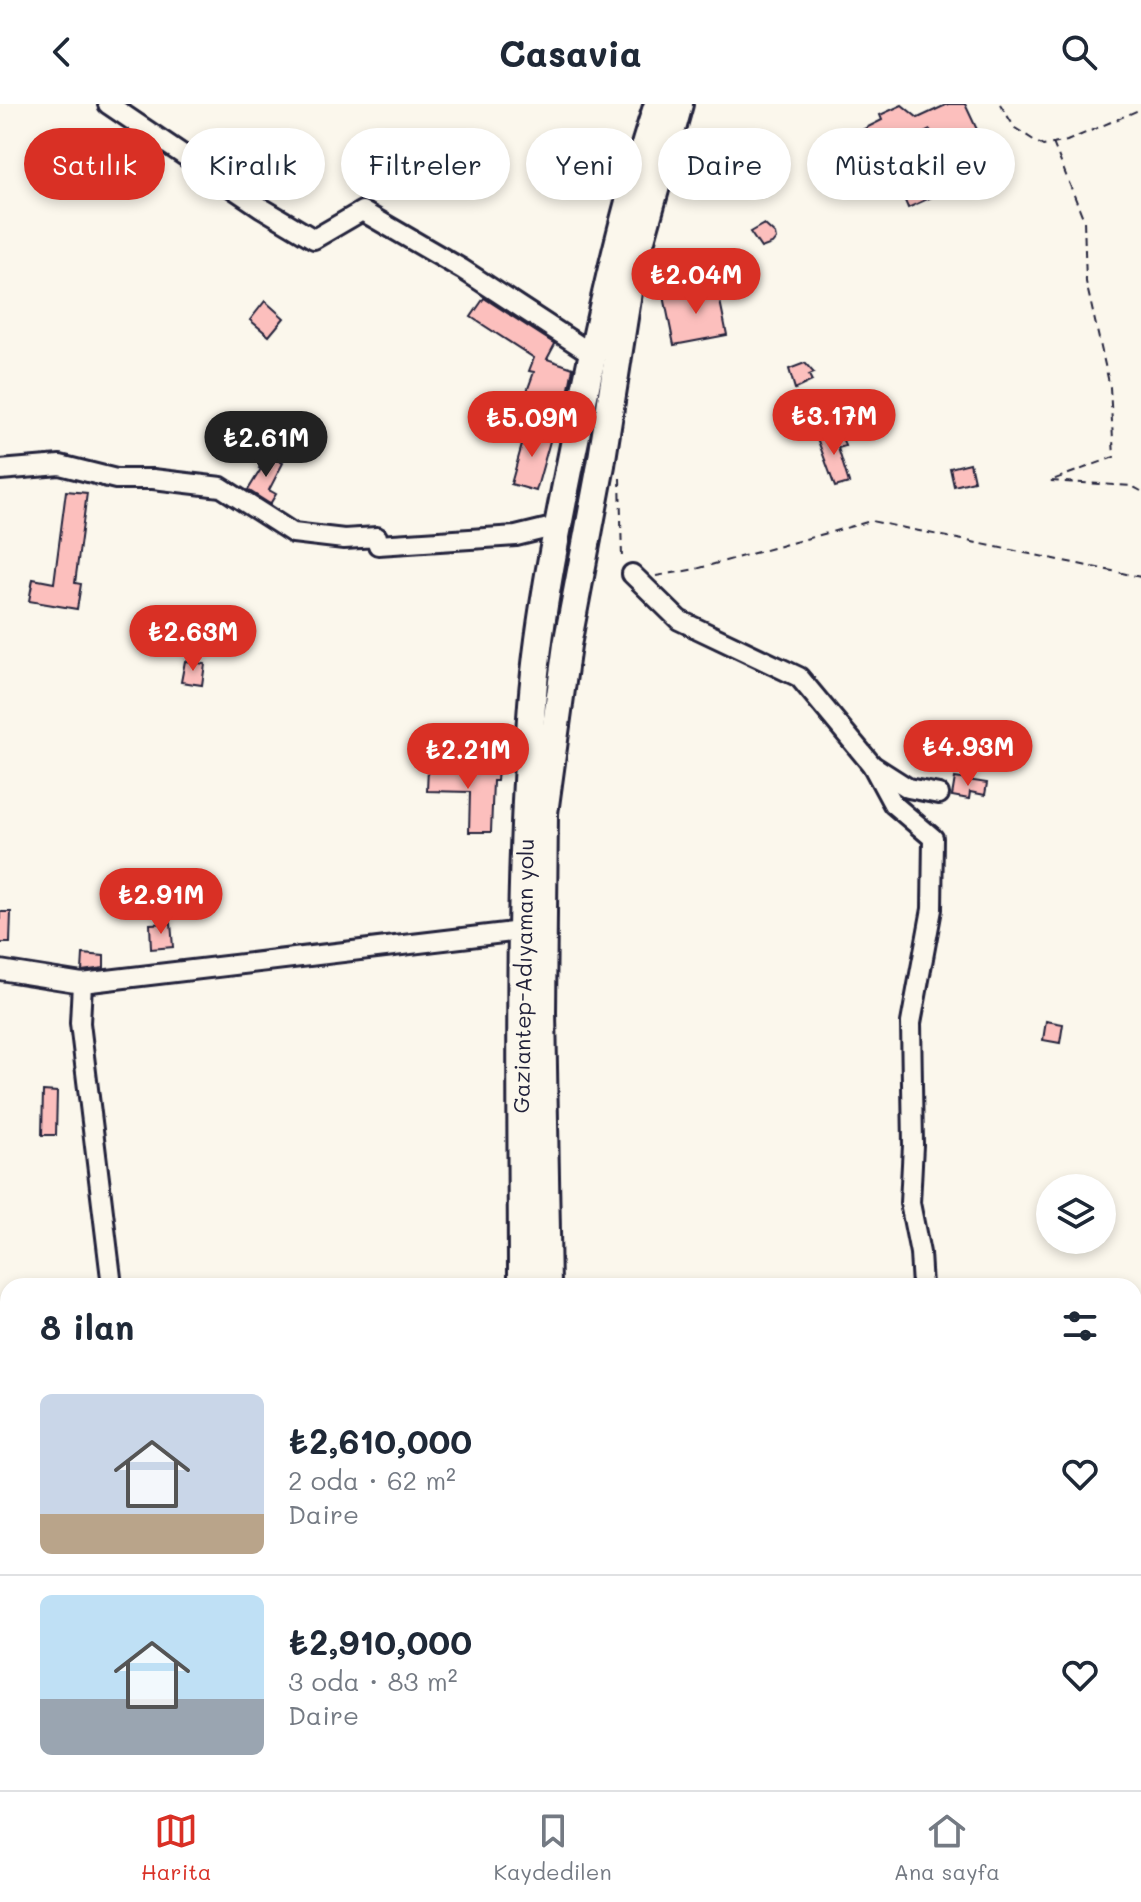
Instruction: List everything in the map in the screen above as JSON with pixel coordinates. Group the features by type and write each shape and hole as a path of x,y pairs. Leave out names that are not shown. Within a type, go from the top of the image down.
{"highway":[{"name":"Gaziantep-Adıyaman yolu","path":"522,1278 521,931 531,715 549,566 592,354 641,154 658,104"},
{"name":"Gaziantep-Adıyaman yolu","path":"547,1278 542,1012 544,813 567,645 602,457 630,279 679,104"}],"street":[{"path":"108,104 262,208 314,239 362,211 462,269 592,354"},
{"path":"0,470 60,465 116,479 153,479 221,487 293,533 344,539 377,537 378,545 516,536 557,526"},
{"path":"632,574 679,620 799,677 872,765 893,804 933,838 932,909 911,1023 913,1145 910,1203 922,1278"},
{"path":"872,765 908,788 939,794"},
{"path":"0,970 82,983 521,931"},
{"path":"82,983 80,1023 111,1278"}],"path":[{"path":"1000,104 1015,128 1043,146 1067,141 1141,109"},
{"path":"1053,143 1084,220 1086,282 1110,387 1114,457 1050,481 1132,486 1141,491"},
{"path":"602,457 620,473 622,560 632,574 647,578 696,569 871,521 1141,577"}],"building":[{"path":"948,104 965,104 976,128 866,128 882,120 880,115 902,105 918,118"},
{"path":"905,200 925,200 908,208"},
{"path":"764,224 776,239 761,248 750,232"},
{"path":"717,286 727,335 674,345 664,296"},
{"path":"484,298 555,344 547,359 573,368 565,409 526,394 534,372 529,371 534,358 471,317"},
{"path":"265,301 284,318 269,336 250,320"},
{"path":"805,363 814,373 809,375 812,381 795,389 789,369"},
{"path":"527,427 552,434 536,491 511,484"},
{"path":"840,430 845,446 838,448 849,483 835,487 817,438"},
{"path":"266,454 283,463 269,490 276,494 270,504 248,490"},
{"path":"970,463 974,481 954,486 950,468"},
{"path":"66,491 87,493 75,583 81,584 77,609 29,601 33,579 54,583"},
{"path":"185,661 205,664 202,685 181,682"},
{"path":"428,767 498,769 497,781 493,781 491,832 469,832 470,792 427,791"},
{"path":"955,778 987,783 985,795 970,792 969,799 952,796"},
{"path":"0,912 11,912 10,943 0,943"},
{"path":"171,923 173,947 151,949 150,924"},
{"path":"83,954 104,956 104,968 82,971"},
{"path":"1046,1021 1063,1024 1060,1043 1043,1040"},
{"path":"43,1091 57,1092 56,1135 42,1135"}]}
